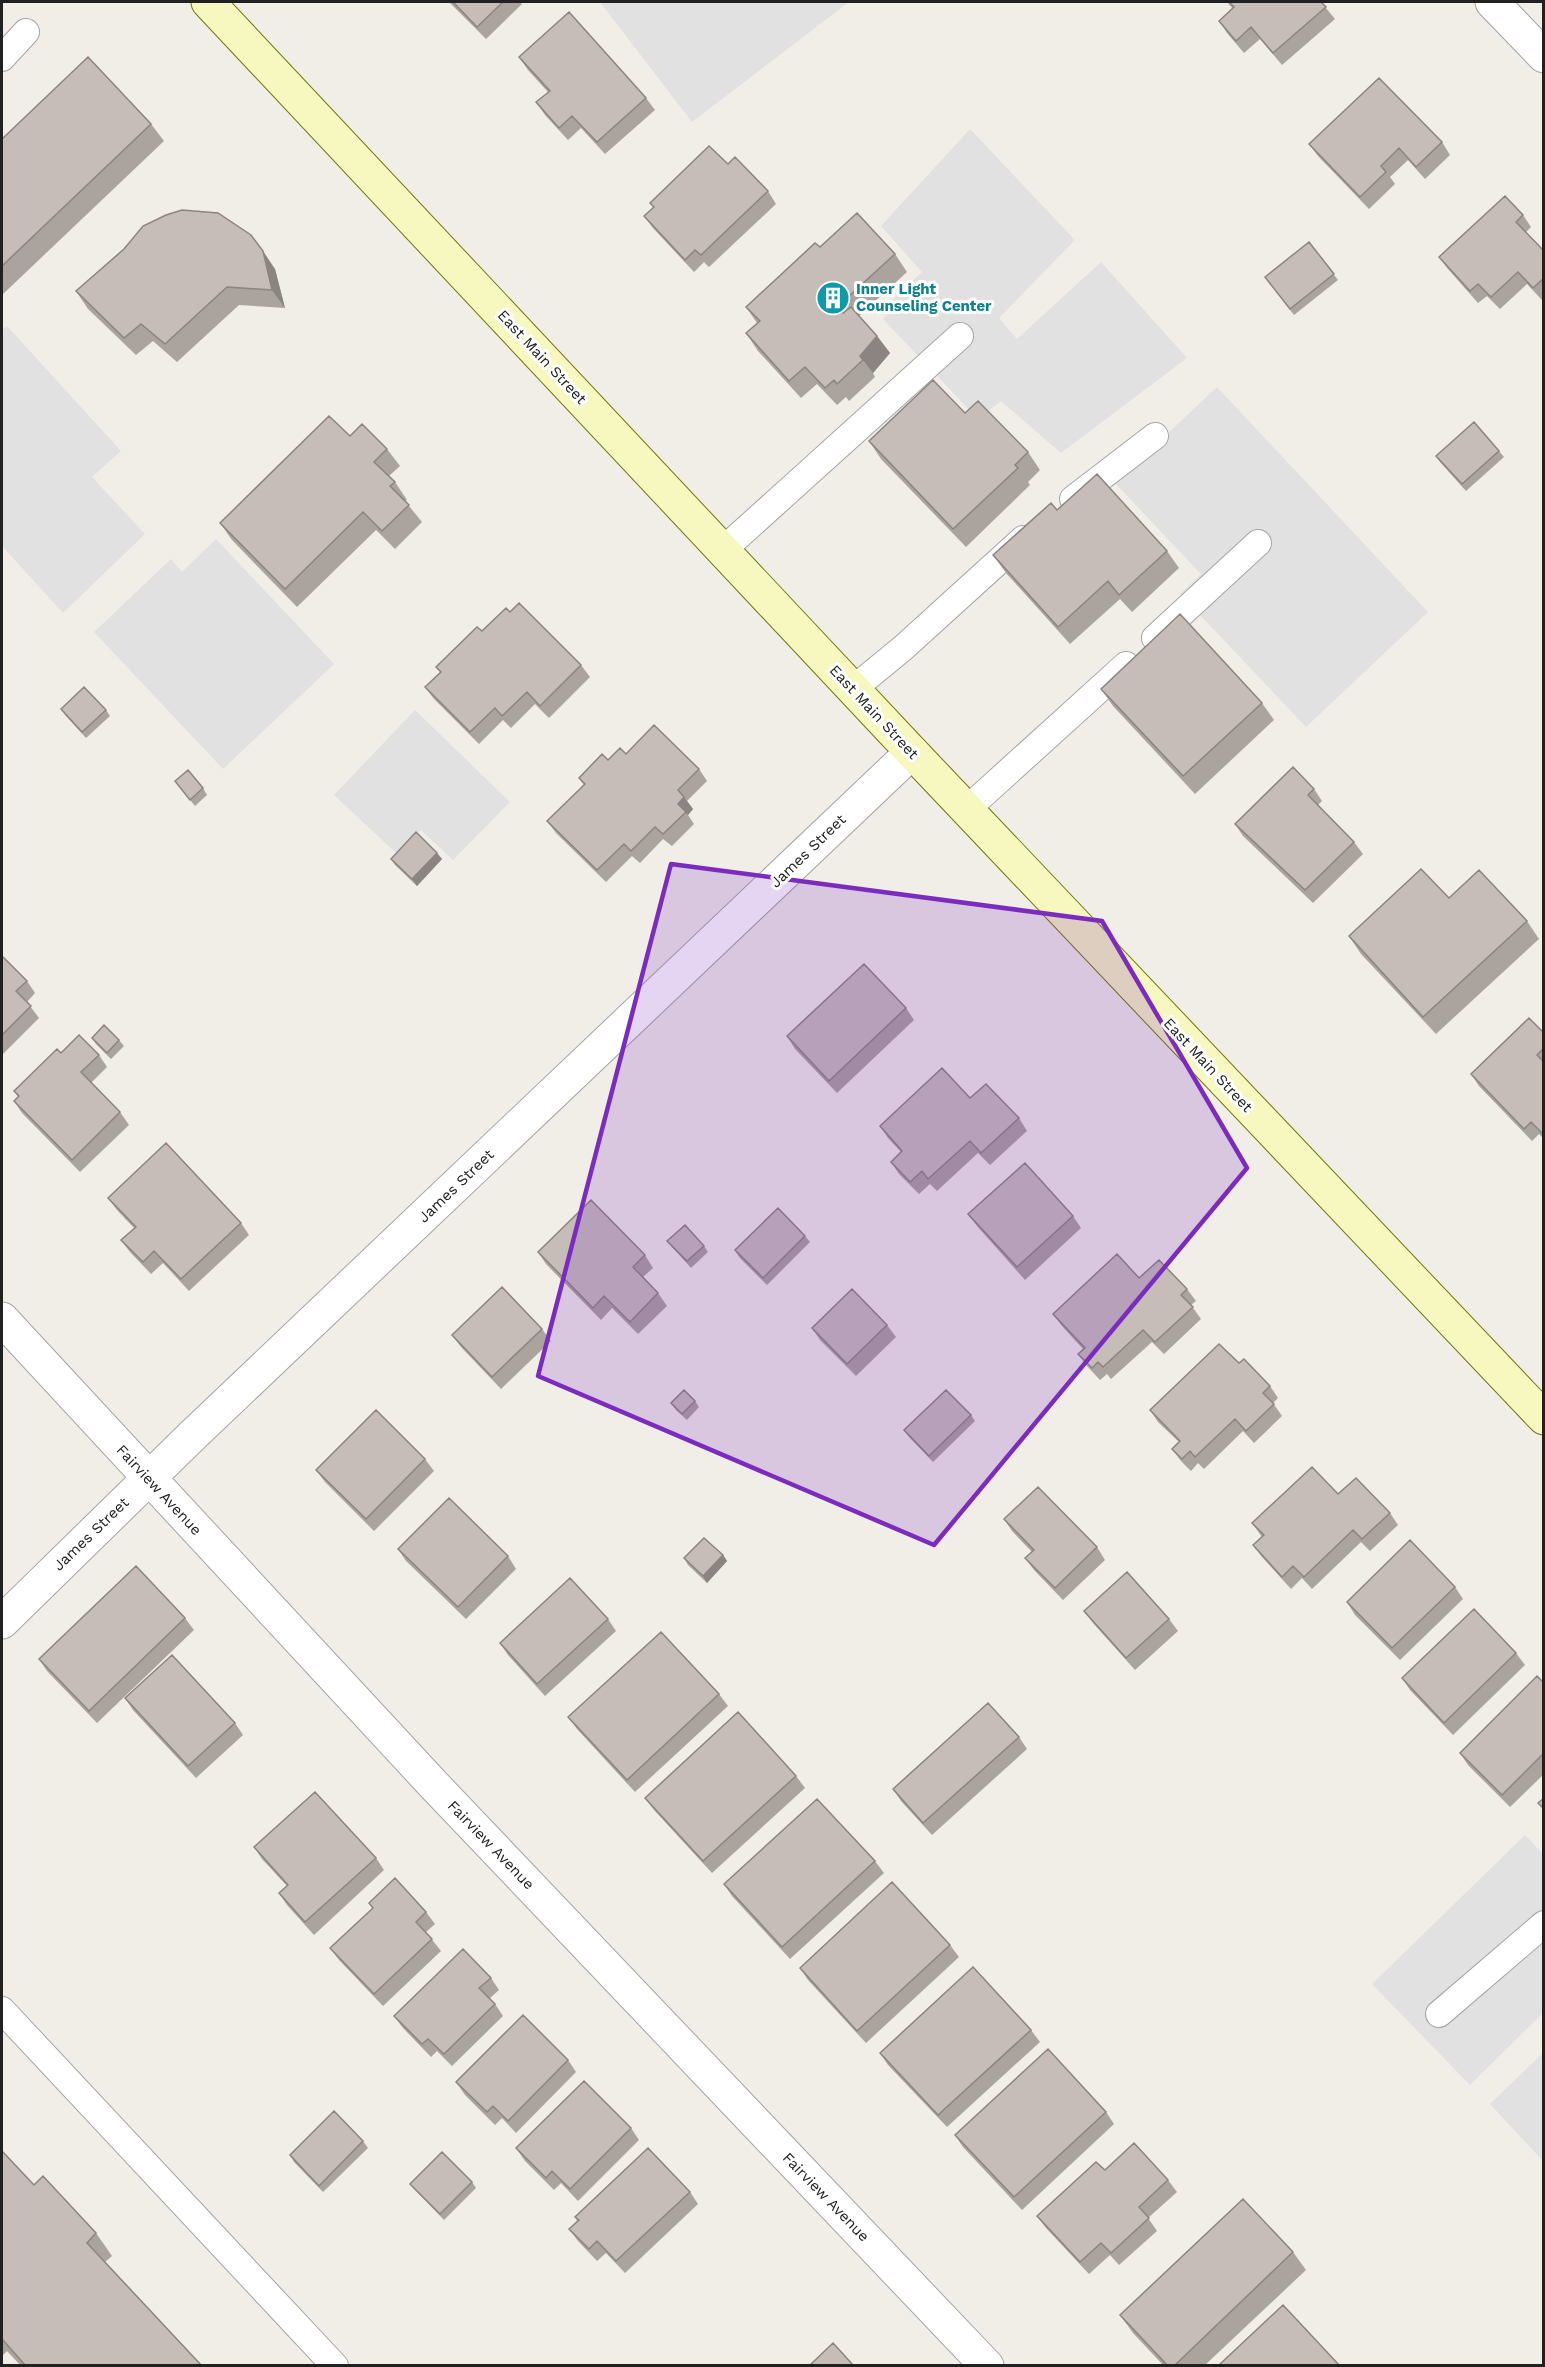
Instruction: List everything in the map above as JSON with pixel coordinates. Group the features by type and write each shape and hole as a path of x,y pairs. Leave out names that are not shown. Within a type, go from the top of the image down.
{"street":[{"name":"East Main Street","path":"208,2 966,810 1544,1418"},
{"path":"1492,2 1544,56"},
{"name":"James Street","path":"2,1622 149,1478 912,752"},
{"name":"Fairview Avenue","path":"2,1319 432,1783 987,2366"}],"lane":[{"path":"2,58 26,32"},
{"path":"723,550 960,336"},
{"path":"852,689 903,648 1047,518 1155,435"},
{"path":"966,810 1258,543"},
{"path":"1439,2014 1544,1924"},
{"path":"2,2010 335,2366"}],"highlighted area":[{"path":"671,864 1102,921 1247,1168 934,1545 538,1376"}],"shaded area":[{"path":"600,2 849,2 692,122"},
{"path":"970,129 1075,240 999,318 1017,339 1101,262 1187,358 1061,453 1001,401 978,419 883,319 887,314 883,308 922,272 881,226"},
{"path":"7,326 121,451 92,477 145,534 63,613 2,546 2,330"},
{"path":"1217,387 1428,612 1306,727 1180,594 1201,574 1115,483"},
{"path":"216,539 334,664 223,769 94,632 171,559 182,572"},
{"path":"415,710 510,802 453,860 421,830 397,854 334,795"},
{"path":"1525,1835 1543,1854 1543,2013 1470,2085 1372,1984"},
{"path":"1543,2053 1543,2161 1490,2104"}],"building":[{"path":"453,2 503,2 477,27"},
{"path":"1229,2 1321,2 1326,7 1273,53 1251,27 1236,41 1219,21 1234,7"},
{"path":"569,12 646,98 597,142 572,116 559,128 536,102 550,91 519,57"},
{"path":"88,57 151,124 2,266 2,139"},
{"path":"1379,78 1442,142 1416,167 1399,148 1381,166 1386,172 1360,197 1309,144"},
{"path":"709,146 728,164 735,157 768,191 701,255 695,250 685,260 644,216 654,207 650,203"},
{"path":"1505,196 1523,215 1516,222 1544,251 1544,278 1533,288 1518,272 1491,297 1478,284 1470,291 1439,257"},
{"path":"182,210 218,213 251,235 263,251 272,290 227,287 165,344 141,324 124,338 76,291 124,249 143,226"},
{"name":"Inner Light Counseling Center","path":"857,213 895,254 837,307 843,313 851,307 877,336 860,356 863,360 837,384 834,380 825,388 805,367 789,381 746,333 760,321 746,307 815,243 820,247"},
{"path":"1309,242 1334,274 1290,309 1265,277"},
{"path":"933,380 965,413 978,401 1028,452 1015,465 1018,468 953,529 869,441"},
{"path":"329,416 350,436 362,424 387,449 374,462 395,482 390,486 409,505 382,531 363,512 285,589 220,523"},
{"path":"1474,422 1499,451 1462,484 1436,456"},
{"path":"1097,474 1167,551 1119,595 1108,581 1058,627 993,555 1051,503 1057,510"},
{"path":"519,603 581,665 540,706 527,692 502,716 495,708 470,732 425,687 441,672 436,667 477,627 482,631 506,608 510,612"},
{"path":"1180,614 1262,703 1183,776 1101,689"},
{"path":"84,687 106,710 82,732 61,709"},
{"path":"654,725 699,769 678,790 684,797 678,804 686,812 663,834 655,827 631,851 624,844 597,870 547,821 585,784 579,778 602,754 608,760 620,748 626,754"},
{"path":"1293,767 1314,789 1308,795 1354,842 1305,890 1235,824"},
{"path":"188,770 203,788 190,800 175,781"},
{"path":"416,832 437,853 412,879 391,859"},
{"path":"1421,869 1449,898 1479,870 1527,921 1423,1017 1349,936"},
{"path":"2,956 27,981 16,991 31,1006 2,1035"},
{"path":"864,964 906,1008 829,1081 787,1036"},
{"path":"1529,1018 1544,1033 1544,1048 1537,1055 1544,1062 1544,1135 1531,1122 1524,1129 1471,1074"},
{"path":"104,1025 119,1040 107,1053 92,1038"},
{"path":"79,1035 99,1055 81,1072 120,1112 72,1160 14,1101 19,1096 14,1091 57,1049 61,1053"},
{"path":"942,1068 970,1098 986,1084 1019,1118 981,1153 970,1141 928,1179 922,1171 910,1182 891,1162 902,1151 880,1126"},
{"path":"166,1143 241,1223 181,1279 154,1251 143,1262 121,1240 136,1227 108,1198"},
{"path":"1025,1163 1073,1216 1017,1267 968,1214"},
{"path":"591,1200 645,1255 633,1267 658,1293 630,1322 604,1296 593,1308 538,1252"},
{"path":"778,1208 805,1236 763,1278 735,1250"},
{"path":"685,1225 704,1246 687,1261 667,1241"},
{"path":"1117,1254 1139,1278 1159,1260 1187,1289 1181,1295 1193,1307 1155,1342 1143,1330 1103,1367 1098,1362 1092,1368 1078,1354 1085,1348 1053,1314"},
{"path":"502,1287 542,1329 492,1377 452,1335"},
{"path":"852,1289 887,1325 847,1364 812,1328"},
{"path":"1219,1344 1239,1363 1244,1359 1270,1386 1263,1393 1274,1404 1246,1431 1235,1419 1195,1457 1190,1451 1182,1459 1172,1449 1180,1441 1150,1410"},
{"path":"684,1390 695,1401 682,1414 671,1403"},
{"path":"946,1390 971,1415 929,1456 904,1430"},
{"path":"376,1410 425,1459 366,1519 316,1470"},
{"path":"1312,1467 1338,1494 1356,1478 1390,1513 1362,1539 1353,1530 1304,1577 1293,1566 1282,1577 1253,1545 1264,1535 1252,1523"},
{"path":"1038,1487 1097,1547 1055,1588 1025,1558 1034,1550 1004,1519"},
{"path":"449,1498 508,1556 458,1607 398,1549"},
{"path":"704,1538 723,1555 703,1576 684,1558"},
{"path":"1410,1540 1455,1587 1392,1648 1347,1602"},
{"path":"136,1566 185,1618 89,1711 39,1659"},
{"path":"1127,1572 1169,1619 1126,1658 1084,1611"},
{"path":"570,1578 608,1619 537,1684 500,1643"},
{"path":"1474,1609 1516,1653 1444,1723 1402,1678"},
{"path":"661,1632 719,1694 627,1780 568,1717"},
{"path":"172,1655 235,1723 188,1766 125,1698"},
{"path":"1537,1676 1544,1683 1544,1753 1502,1795 1460,1753"},
{"path":"988,1703 1019,1737 923,1823 893,1789"},
{"path":"738,1712 796,1776 703,1861 645,1798"},
{"path":"315,1792 376,1858 305,1922 279,1893 288,1885 254,1847"},
{"path":"1544,1798 1544,1809 1538,1803"},
{"path":"817,1799 875,1861 782,1947 724,1884"},
{"path":"395,1878 426,1912 416,1922 432,1939 374,1994 330,1948 373,1908 369,1903"},
{"path":"892,1882 950,1945 857,2031 800,1968"},
{"path":"463,1949 491,1978 479,1988 495,2004 444,2054 428,2039 422,2044 394,2016"},
{"path":"973,1967 1031,2030 938,2115 880,2053"},
{"path":"523,2015 568,2060 508,2121 493,2106 487,2112 456,2082"},
{"path":"1048,2049 1106,2112 1014,2197 955,2135"},
{"path":"584,2081 631,2128 570,2189 552,2171 546,2178 516,2148"},
{"path":"334,2111 363,2141 319,2186 290,2155"},
{"path":"1134,2143 1168,2180 1139,2207 1149,2218 1111,2253 1101,2243 1080,2262 1037,2216 1096,2162 1105,2170"},
{"path":"648,2148 690,2192 616,2261 597,2241 589,2249 569,2229 579,2220 575,2217"},
{"path":"2,2151 34,2185 43,2176 96,2233 87,2243 202,2366 26,2366 2,2339"},
{"path":"442,2152 472,2182 440,2214 410,2184"},
{"path":"1243,2199 1293,2252 1174,2366 1168,2366 1120,2315"},
{"path":"1283,2305 1340,2366 1218,2366"},
{"path":"833,2343 854,2366 809,2366"}],"place":[{"name":"Inner Light Counseling Center","path":"833,298"}]}
